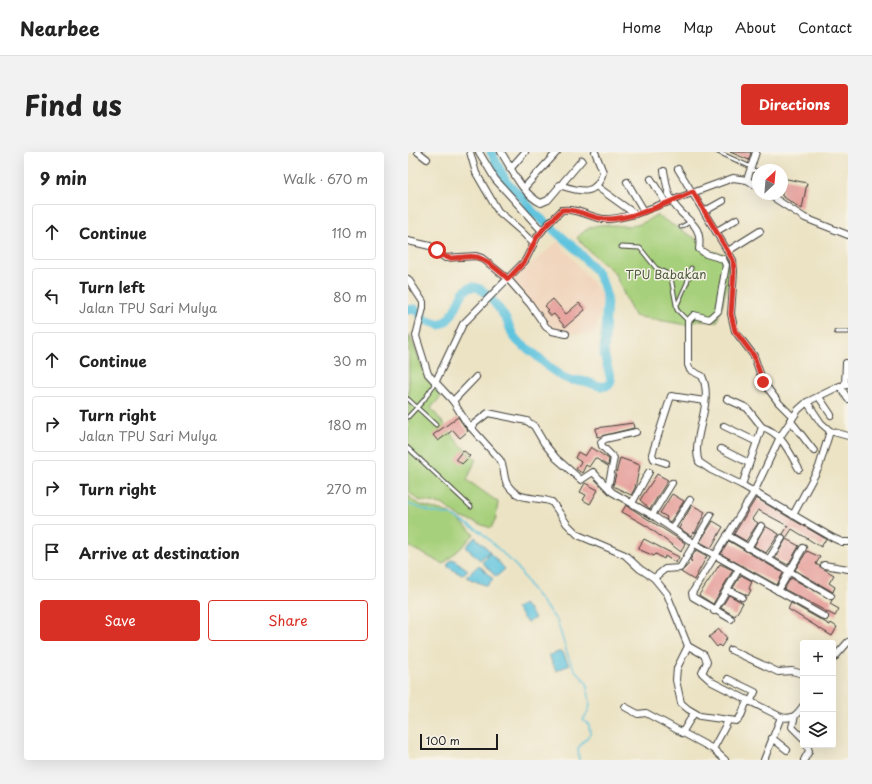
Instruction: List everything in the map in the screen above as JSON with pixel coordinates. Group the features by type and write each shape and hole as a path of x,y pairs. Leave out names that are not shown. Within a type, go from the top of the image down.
{"street":[{"path":"418,152 427,159"},
{"path":"470,152 476,173 498,211 534,244"},
{"path":"479,152 495,179 543,229"},
{"path":"501,152 510,169 524,188 538,202 542,203 548,200 559,185 582,160"},
{"path":"510,169 526,152"},
{"path":"524,188 557,152"},
{"path":"559,185 582,191 590,190 596,186 603,172 595,152"},
{"path":"746,180 756,152"},
{"path":"678,169 705,211 733,260 734,271 731,314 735,331 754,356 763,382 792,418 814,452"},
{"path":"664,171 669,202"},
{"path":"435,383 463,324 485,304 525,261 543,229 562,210 568,209 603,219 635,214 733,178 746,180 752,184"},
{"path":"652,179 669,202 698,230 701,238 699,250 706,254 723,259 726,265 718,311 709,319 694,315 688,320 688,365 690,370 700,374 705,383 705,401 697,451 699,462 837,540 848,542"},
{"path":"627,182 644,211"},
{"path":"596,186 635,214"},
{"path":"777,200 805,218 848,235"},
{"path":"705,211 723,201"},
{"path":"717,231 738,219"},
{"path":"728,251 760,231"},
{"path":"408,241 430,246 445,258 479,257 508,279 530,304 546,326 552,331 566,334"},
{"path":"408,279 423,302 420,324 416,336 428,374 435,383 454,401 461,417 500,460 506,483 517,495 552,502 567,524 578,535 625,555 640,569 654,578 666,594 688,646 704,655 707,662 702,673 706,678 781,717 788,719 795,716"},
{"path":"846,363 844,385 848,399"},
{"path":"454,401 476,377"},
{"path":"731,619 714,611 691,595 754,492 780,437 800,407 807,402 844,385"},
{"path":"666,463 654,459 652,454 671,396 705,401"},
{"path":"819,397 831,415"},
{"path":"727,399 747,408 762,428 773,432 780,437 799,469"},
{"path":"807,402 821,423 830,431 848,436"},
{"path":"470,427 488,413 527,421 534,426 544,443 556,458 581,480 594,472 612,492 652,515 695,544 825,617"},
{"path":"724,426 757,442"},
{"path":"742,485 762,428"},
{"path":"793,515 819,467 830,431"},
{"path":"608,487 614,458 602,446 601,442 605,439 636,432"},
{"path":"721,449 749,463"},
{"path":"632,503 649,472"},
{"path":"652,515 672,483"},
{"path":"672,528 690,500"},
{"path":"654,578 665,569 680,568 711,515"},
{"path":"748,548 761,526"},
{"path":"727,535 831,596"},
{"path":"770,559 782,538"},
{"path":"778,591 803,548"},
{"path":"824,565 848,569"},
{"path":"714,611 728,590 739,569"},
{"path":"728,590 742,597"},
{"path":"836,656 848,642"},
{"path":"688,646 678,666 676,680 681,703 700,716 736,721 740,719 745,705 755,692 728,680"},
{"path":"731,650 778,672 792,671 800,673"},
{"path":"625,707 638,714 646,713 713,749 725,760"},
{"path":"800,710 795,716 792,727 800,735"},
{"path":"682,733 694,713"},
{"path":"764,760 781,717"},
{"path":"713,749 728,720"},
{"path":"772,738 787,750"},
{"path":"808,748 809,751 805,760 811,760"}],"lane":[{"path":"718,152 750,168"},
{"path":"681,227 690,222"},
{"path":"621,246 640,248 656,268 668,274 672,280 679,313 688,320"},
{"path":"677,305 688,283 691,268"},
{"path":"836,332 848,332"},
{"path":"408,418 435,383"},
{"path":"408,399 436,425"},
{"path":"408,448 471,507"}],"shaded area":[{"path":"558,241 604,297 594,335 568,333 549,326 512,281"}],"green space":[{"name":"TPU Babakan","path":"656,215 703,243 706,251 723,254 729,260 729,277 717,322 700,320 687,325 634,316 614,272 588,250 577,238 591,227 598,225 636,225"},
{"path":"409,334 427,379 443,394 431,408 461,446 476,459 467,480 498,502 496,518 491,528 460,517 442,504 418,500 408,491"},
{"path":"408,494 416,503 453,516 474,534 443,564 408,546"}],"water":[{"path":"475,537 490,551 480,560 466,547"},
{"path":"490,553 505,569 496,577 482,562"},
{"path":"453,559 468,570 462,575 448,567 448,563"},
{"path":"479,565 493,579 487,586 466,577"},
{"path":"524,604 535,618 527,623 516,608"},
{"path":"562,651 569,665 556,671 549,655"}],"building":[{"path":"730,152 751,152 749,160"},
{"path":"788,179 807,183 802,209 788,200"},
{"path":"553,299 566,314 579,303 585,310 565,327 554,314 551,316 547,311 549,310 545,306"},
{"path":"458,417 468,431 460,438 453,430 438,441 433,435"},
{"path":"633,423 634,428 597,437 596,428"},
{"path":"591,447 609,459 608,466 595,458 589,467 586,465 582,473 576,469 581,462 575,458 578,452 585,456"},
{"path":"463,450 470,456 462,464 456,459"},
{"path":"620,458 640,465 635,488 631,495 613,486"},
{"path":"657,474 668,480 650,509 640,500"},
{"path":"585,483 598,490 590,504 583,500 586,495 580,492"},
{"path":"672,494 684,501 670,522 666,519 667,517 660,513"},
{"path":"756,498 826,539 821,547 792,529 786,538 783,534 788,526 758,510 752,519 758,523 746,541 734,534"},
{"path":"626,505 685,543 681,552 647,526 622,512"},
{"path":"692,505 705,512 695,533 693,532 691,536 679,528"},
{"path":"713,521 723,527 711,548 700,542"},
{"path":"765,526 779,534 766,553 754,546"},
{"path":"644,539 679,557 676,563 665,556 664,559 656,554 654,556 638,549"},
{"path":"786,539 799,546 788,565 775,558"},
{"path":"729,541 783,573 777,585 721,554"},
{"path":"696,550 707,556 694,580 681,572 692,561 690,560"},
{"path":"807,551 820,557 816,564 834,575 829,583 835,587 833,592 795,570"},
{"path":"720,564 733,570 713,604 699,595"},
{"path":"741,575 752,581 749,589 751,590 748,596 733,588"},
{"path":"791,578 832,600 830,604 839,609 835,616 784,589"},
{"path":"729,595 743,603 735,616 721,608"},
{"path":"791,603 830,625 831,623 837,627 832,636 788,609"},
{"path":"719,629 727,638 721,647 719,645 717,647 709,637"}],"waterway":[{"path":"408,310 415,309 425,320 440,325 447,321 464,291 468,288 478,288 488,295 497,306 507,321 512,334 517,340 559,375 570,380 602,386 609,385 611,380 604,354 607,298 603,284 597,272 576,249 533,212 521,196 507,183 491,152"},
{"path":"408,504 432,512 451,515 481,532 518,568 531,588 557,621 569,659 575,670 587,683 588,689 590,705 583,720 589,725 590,734 578,748 579,760"}],"route":[{"path":"437,250 441,256 448,259 476,256 482,258 508,279 525,261 537,237 562,210 573,210 603,219 621,217 635,214 693,192 733,260 734,271 731,314 735,331 754,356 763,382"}]}
